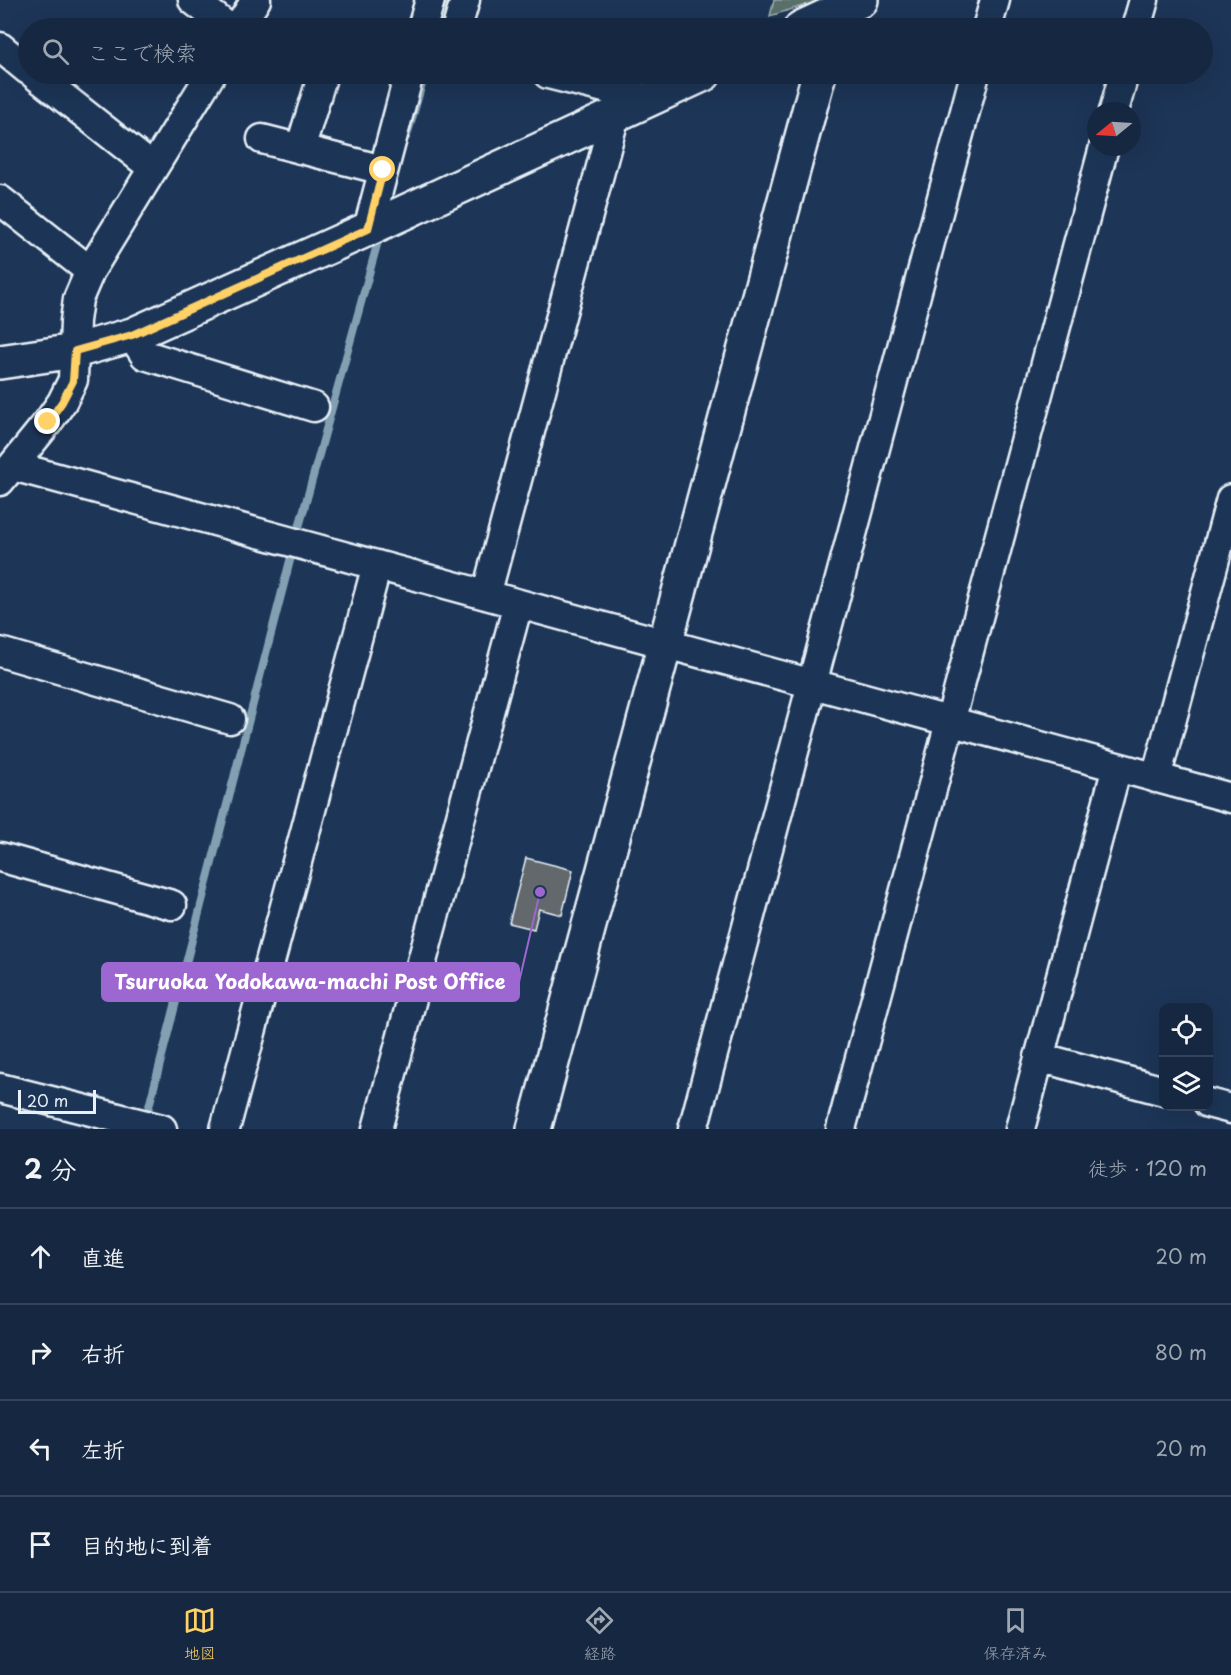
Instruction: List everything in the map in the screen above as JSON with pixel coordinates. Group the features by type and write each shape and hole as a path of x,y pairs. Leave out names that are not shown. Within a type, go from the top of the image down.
{"street":[{"path":"193,0 217,18"},
{"path":"244,18 256,0"},
{"path":"425,18 430,0"},
{"path":"460,18 465,0"},
{"path":"990,18 995,0"},
{"path":"1139,18 1144,0"},
{"path":"824,18 842,10"},
{"path":"0,47 18,62"},
{"path":"46,84 153,168"},
{"path":"205,84 90,271 78,299 73,381 62,402 6,473 376,565 1231,798"},
{"path":"300,149 320,84"},
{"path":"368,229 406,84"},
{"path":"588,84 648,99"},
{"path":"6,356 75,351 132,335 682,84"},
{"path":"534,1129 816,84"},
{"path":"693,1129 972,84"},
{"path":"1116,102 1121,84"},
{"path":"486,595 615,115"},
{"path":"262,140 383,170"},
{"path":"841,1129 1102,156"},
{"path":"0,200 90,271"},
{"path":"132,335 145,355 314,407"},
{"path":"1156,778 1231,499"},
{"path":"225,1129 376,565"},
{"path":"377,1129 518,603"},
{"path":"0,652 230,718"},
{"path":"1020,1129 1117,767"},
{"path":"0,857 172,905"},
{"path":"1039,1057 1159,1090"},
{"path":"0,1088 162,1129"},
{"path":"1213,1104 1231,1109"}],"green space":[{"path":"774,0 822,0 770,16"}],"building":[{"path":"526,858 573,870 562,915 539,909 534,929 509,923"}],"waterway":[{"path":"440,18 445,0"},
{"path":"407,136 422,84"},
{"path":"296,538 380,234"},
{"path":"146,1118 293,549"}],"place":[{"name":"Tsuruoka Yodokawa-machi Post Office","path":"540,892"}],"route":[{"path":"48,422 73,381 75,351 132,335 368,229 383,170"}]}
